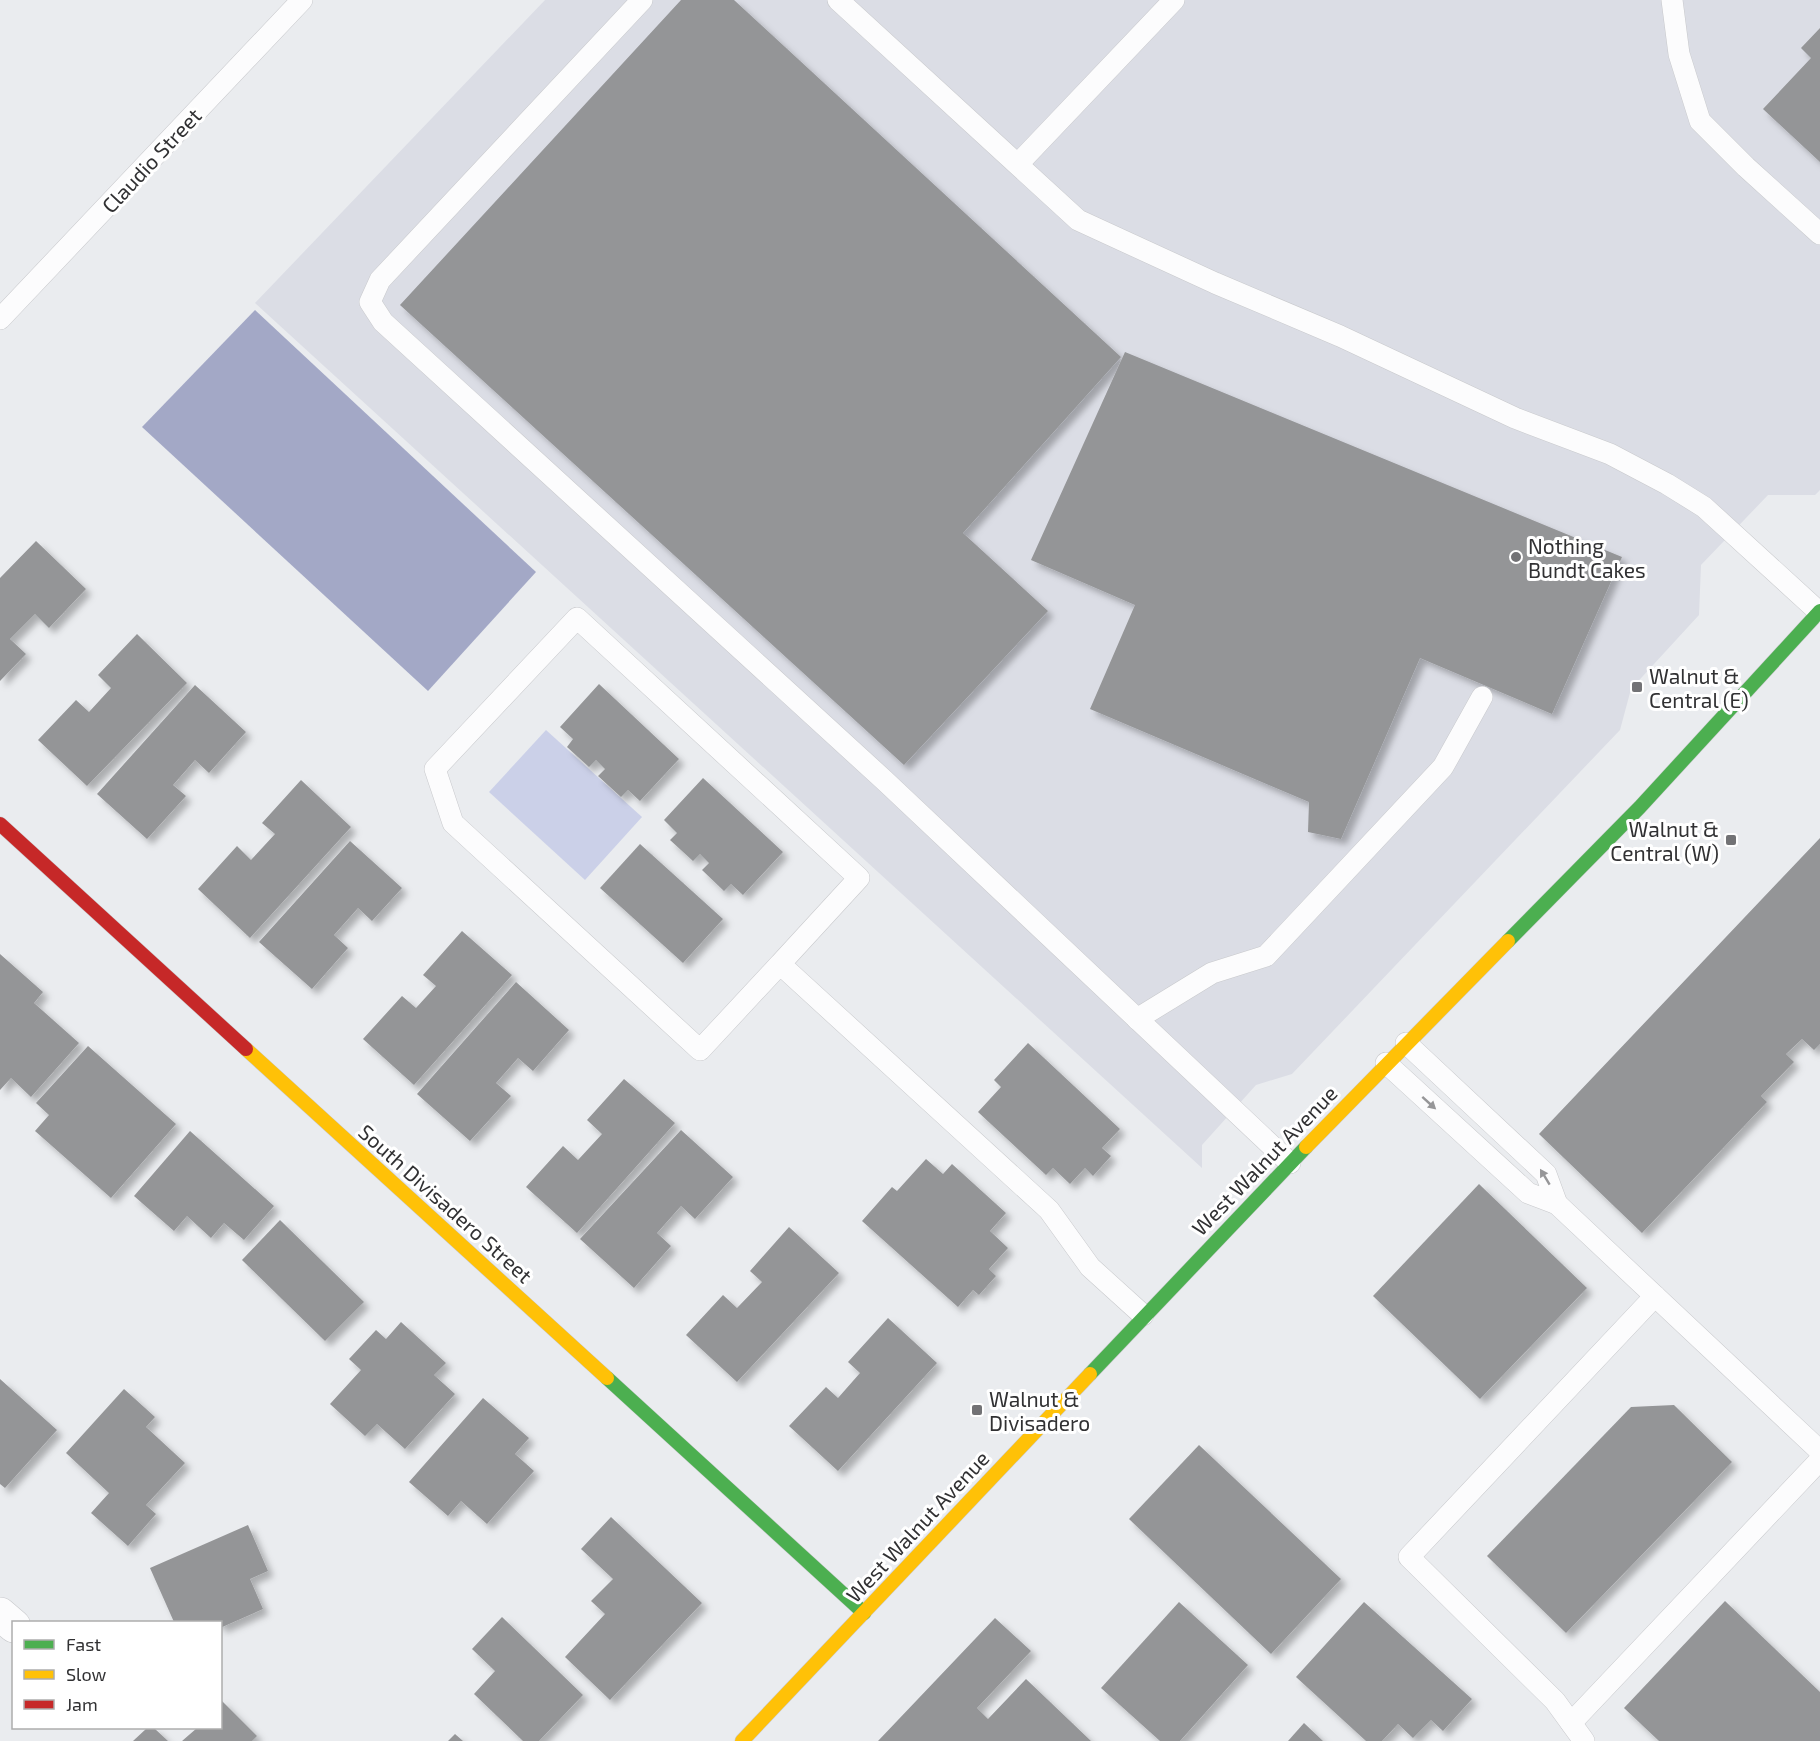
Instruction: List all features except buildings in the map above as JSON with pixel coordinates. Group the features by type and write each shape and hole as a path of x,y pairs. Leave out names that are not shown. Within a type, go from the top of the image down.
{"main road":[{"name":"West Walnut Avenue","path":"742,1741 1143,1315 1406,1043 1640,807 1820,612"},
{"name":"South Divisadero Street","path":"0,824 864,1613"}],"street":[{"path":"0,1614 12,1624"}],"lane":[{"name":"Claudio Street","path":"0,319 302,0"},
{"path":"642,0 380,280 370,302 382,322 875,772 1290,1163"},
{"path":"838,0 1078,220 1340,336 1515,418 1610,454 1667,483 1704,507 1820,612"},
{"path":"1018,164 1174,0"},
{"path":"1672,0 1679,54 1700,121 1820,234"},
{"path":"577,618 859,878 780,964 700,1050 453,823 435,770 577,618"},
{"path":"1137,1019 1212,973 1266,956 1443,767 1482,697"},
{"path":"780,964 1050,1210 1090,1267 1143,1315"},
{"path":"1406,1043 1546,1174 1557,1204"},
{"path":"1386,1064 1528,1193 1557,1204 1820,1451"},
{"path":"1584,1741 1555,1701 1408,1557 1655,1296"},
{"path":"1571,1723 1820,1460"}],"shaded area":[{"path":"545,0 1820,0 1820,490 1815,495 1768,495 1701,565 1699,615 1631,689 1620,730 1292,1074 1256,1085 1202,1145 1202,1168 255,303"},
{"path":"255,310 536,572 428,691 142,427"},
{"path":"546,730 642,817 585,880 489,792"}],"traffic: fast":[{"path":"1508,941 1640,807 1820,611"},
{"path":"1090,1374 1306,1147"},
{"path":"607,1378 864,1613"}],"traffic: slow":[{"path":"1306,1147 1508,941"},
{"path":"246,1049 607,1378"},
{"path":"742,1741 1090,1374"}],"traffic: jam":[{"path":"0,824 246,1049"}],"place":[{"name":"Nothing Bundt Cakes","path":"1516,557"},
{"name":"Walnut & Central (E)","path":"1637,687"},
{"name":"Walnut & Central (W)","path":"1731,840"},
{"name":"Walnut & Divisadero","path":"977,1410"}]}
